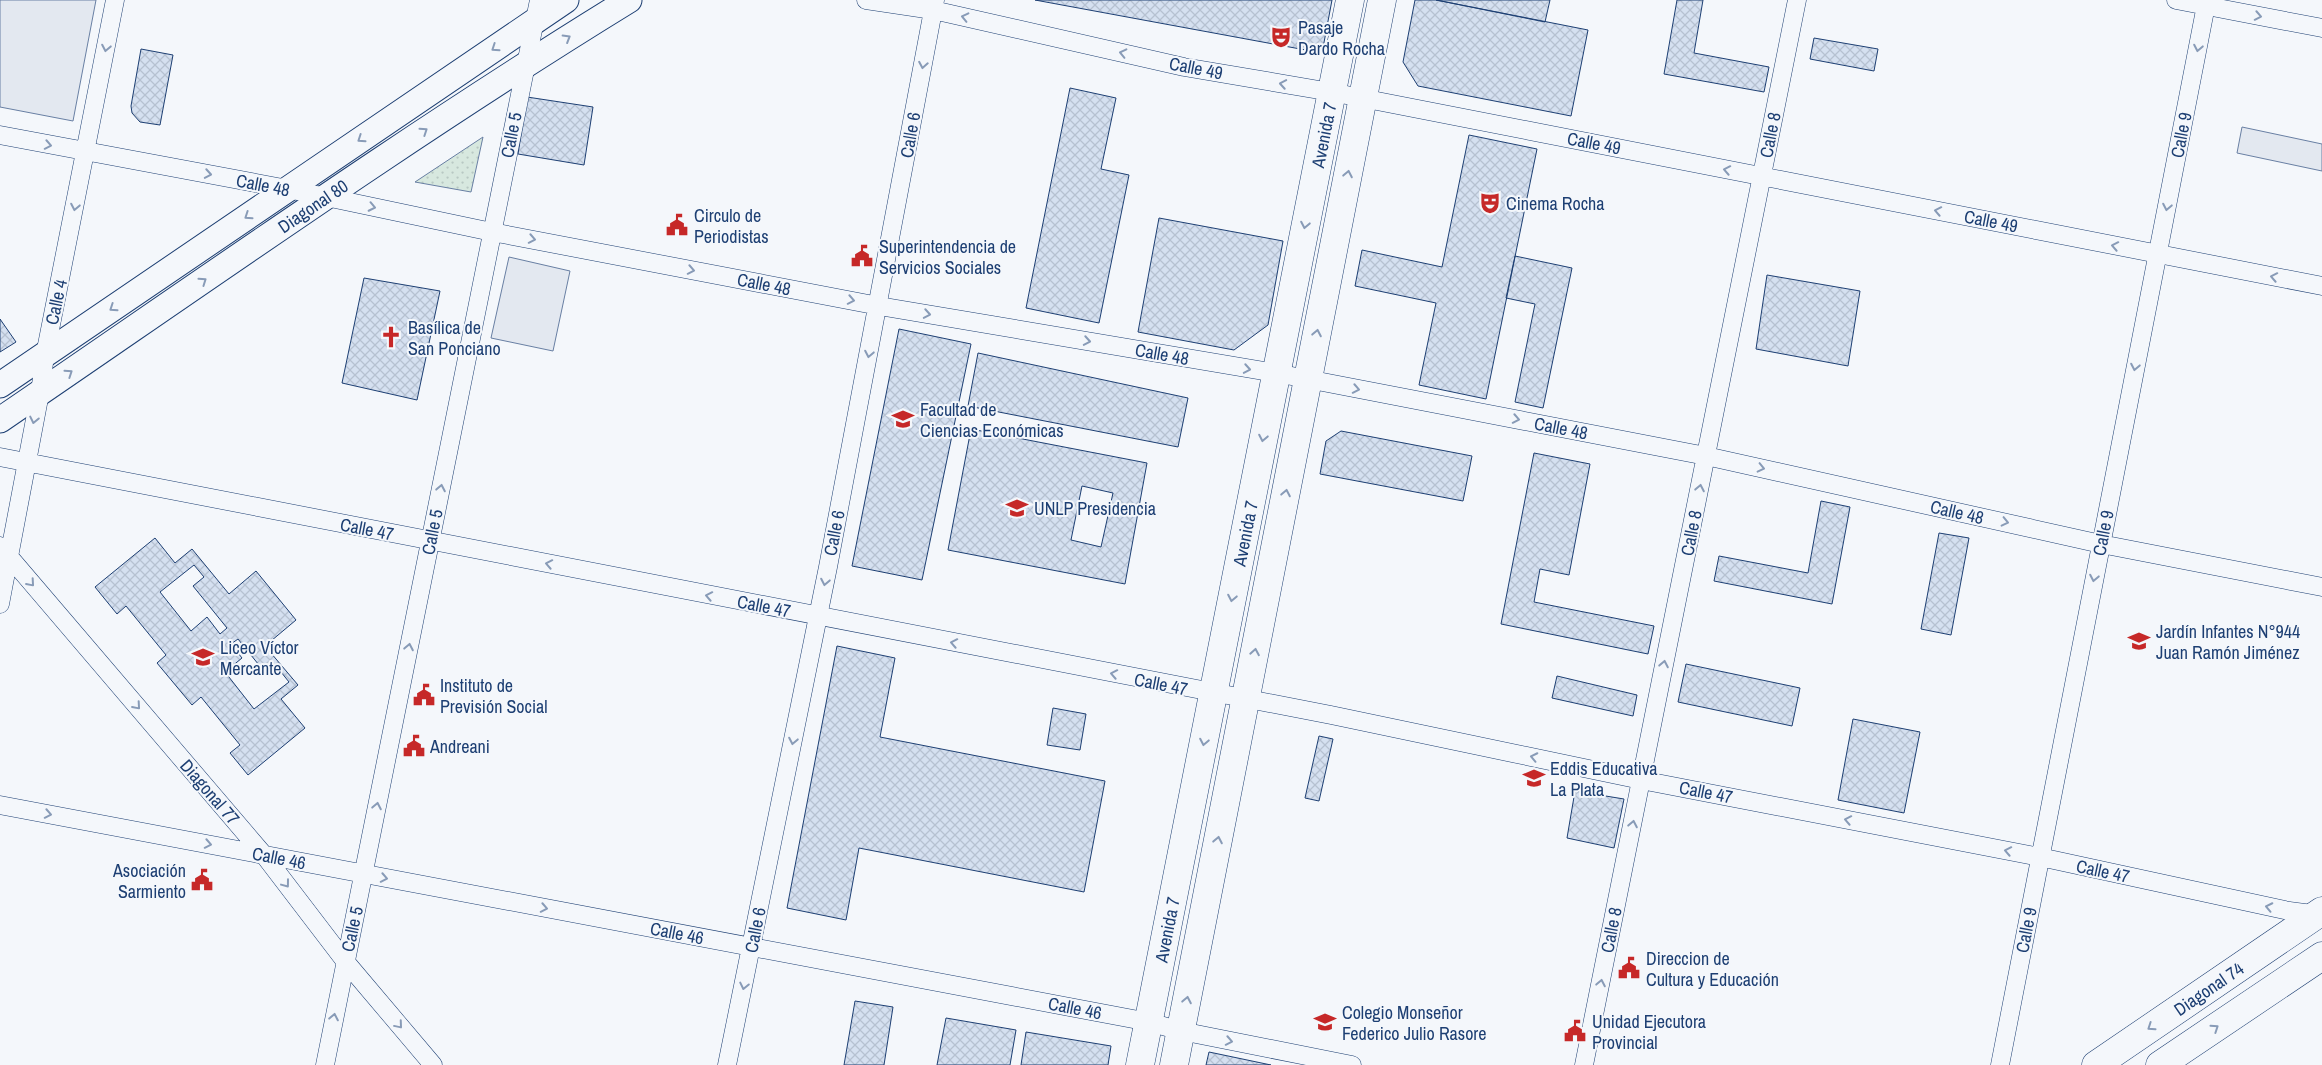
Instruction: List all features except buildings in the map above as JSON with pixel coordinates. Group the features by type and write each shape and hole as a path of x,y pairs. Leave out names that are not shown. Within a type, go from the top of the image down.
{"main road":[{"name":"Diagonal 80","path":"0,385 288,189 537,10 566,0"},
{"name":"Diagonal 80","path":"0,420 325,197 526,63 629,0"},
{"name":"Avenida 7","path":"1140,1065 1350,0"},
{"name":"Avenida 7","path":"1174,1065 1247,700 1382,0"},
{"name":"Diagonal 74","path":"2096,1065 2320,913"},
{"name":"Diagonal 74","path":"2160,1065 2322,956"}],"street":[{"name":"Calle 4","path":"0,604 4,551 26,462 40,393 45,355 115,0"},
{"name":"Calle 49","path":"866,0 934,5 1184,67 1363,98 2322,286"},
{"name":"Calle 8","path":"1584,1065 1797,0"},
{"path":"2176,0 2206,3 2322,28"},
{"name":"Calle 9","path":"2000,1065 2206,3"},
{"name":"Calle 6","path":"728,1065 879,306 934,5"},
{"name":"Calle 5","path":"325,1065 537,10"},
{"name":"Calle 48","path":"0,135 288,189 492,232 879,306 1276,373 1706,456 2101,544 2322,587"},
{"name":"Calle 47","path":"0,457 2040,857 2289,911 2320,913"},
{"name":"Diagonal 77","path":"4,551 264,855 345,962 433,1065"},
{"name":"Calle 46","path":"0,805 1148,1022 1181,1031 1352,1065"}],"shaded area":[{"path":"0,0 96,0 73,121 0,107"},
{"path":"2242,127 2322,144 2322,171 2237,153"},
{"path":"483,137 471,192 415,182"},
{"path":"509,257 570,271 553,351 491,338"}],"place":[{"name":"Pasaje Dardo Rocha","path":"1281,37"},
{"name":"Cinema Rocha","path":"1490,203"},
{"name":"Circulo de Periodistas","path":"677,225"},
{"name":"Superintendencia de Servicios Sociales","path":"862,256"},
{"name":"Basílica de San Ponciano","path":"391,337"},
{"name":"Facultad de Ciencias Económicas","path":"903,419"},
{"name":"UNLP Presidencia","path":"1017,508"},
{"name":"Jardín Infantes N°944 Juan Ramón Jiménez","path":"2139,641"},
{"name":"Liceo Víctor Mercante","path":"203,657"},
{"name":"Instituto de Previsión Social","path":"424,695"},
{"name":"Andreani","path":"414,746"},
{"name":"Eddis Educativa La Plata","path":"1534,778"},
{"name":"Asociación Sarmiento","path":"202,880"},
{"name":"Direccion de Cultura y Educación","path":"1629,968"},
{"name":"Colegio Monseñor Federico Julio Rasore","path":"1325,1022"},
{"name":"Unidad Ejecutora Provincial","path":"1575,1031"}]}
